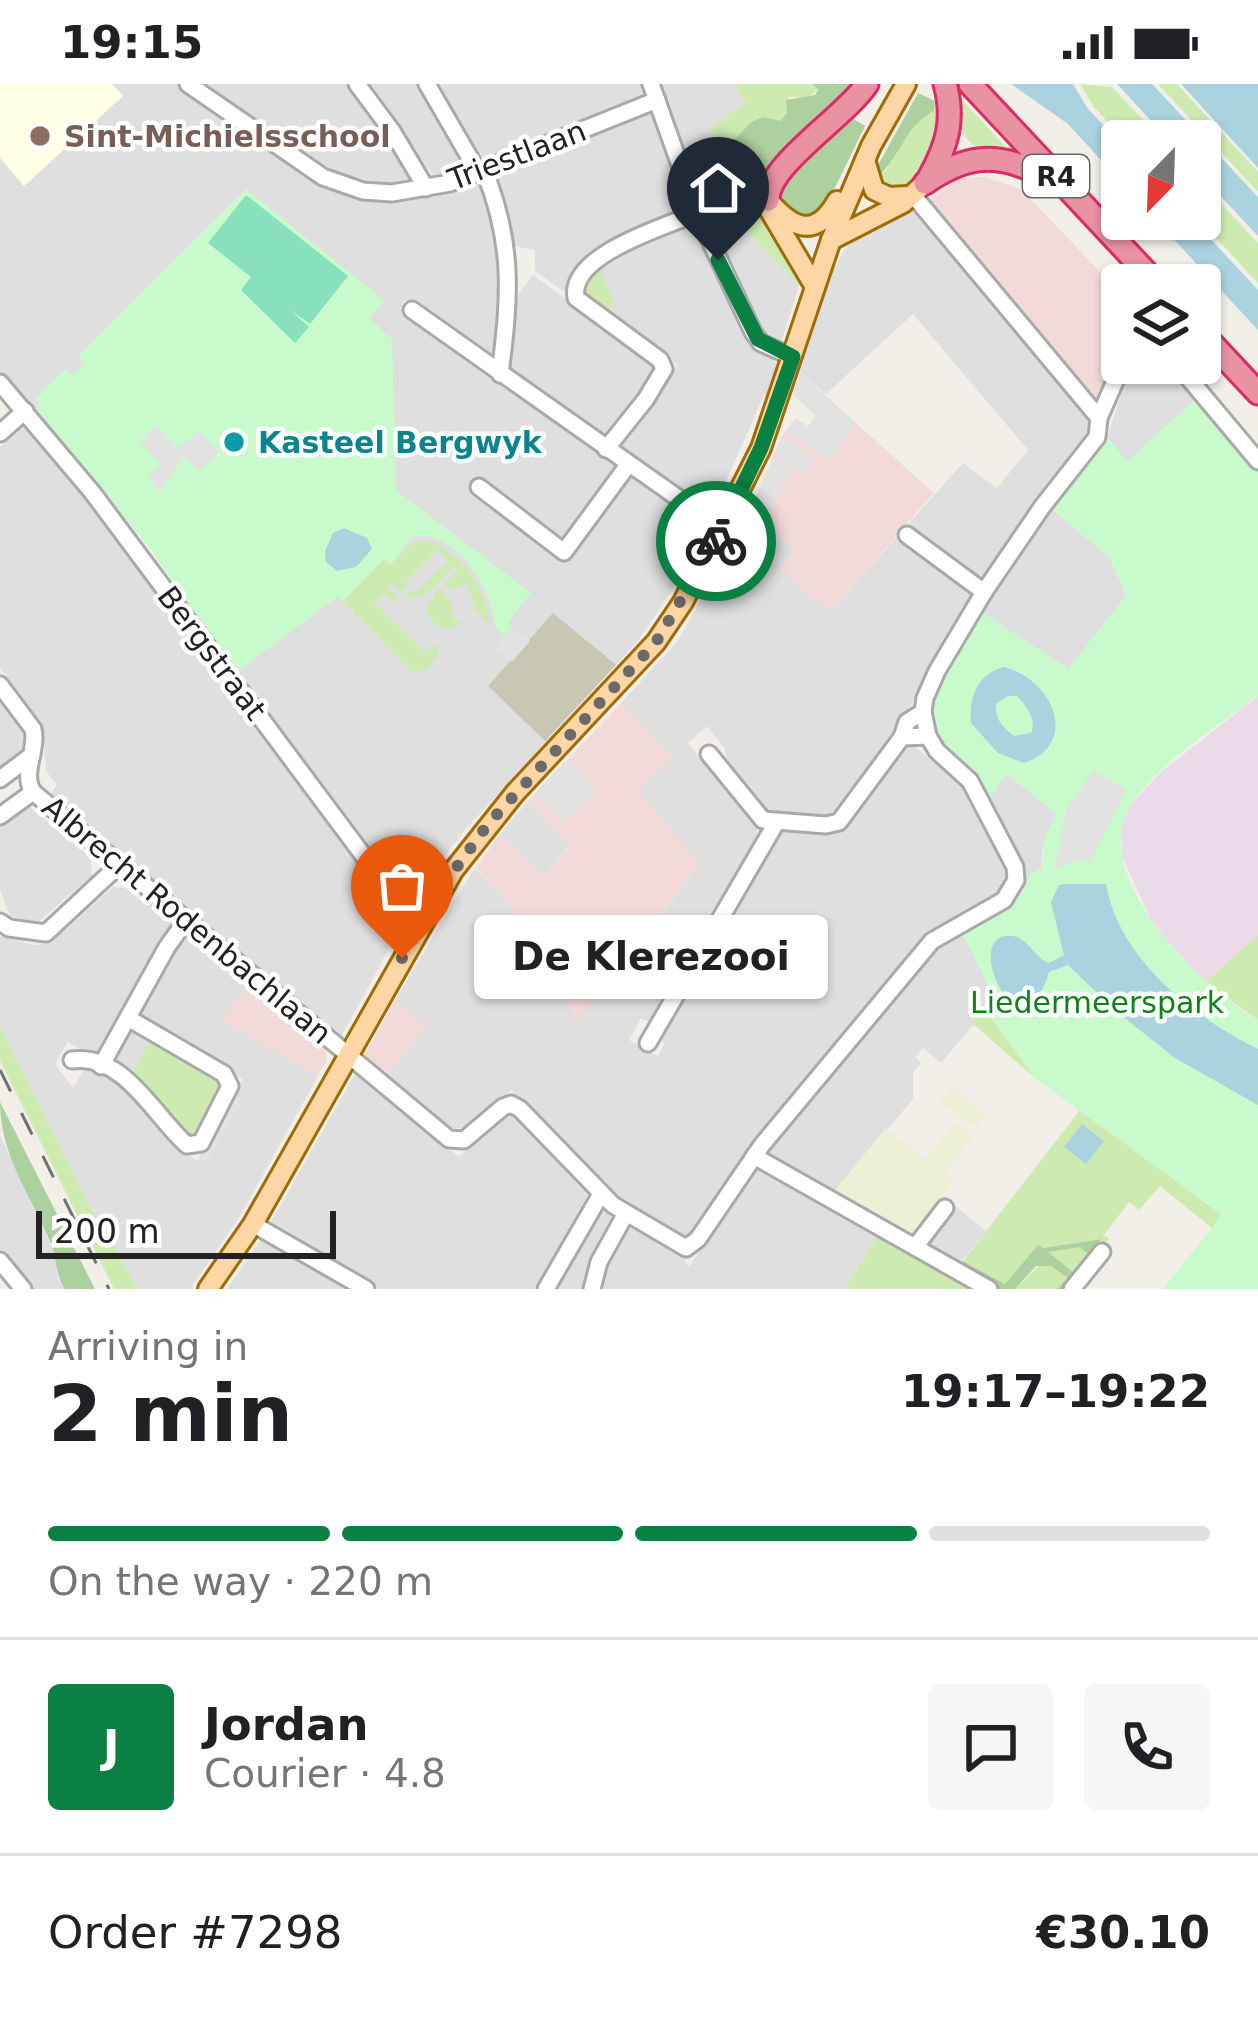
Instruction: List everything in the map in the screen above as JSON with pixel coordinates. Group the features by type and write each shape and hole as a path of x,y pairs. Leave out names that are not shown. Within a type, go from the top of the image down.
{"highway":[{"path":"768,200 773,178 848,110 867,84"},
{"path":"950,84 1105,242 1133,264"},
{"path":"919,189 949,133 950,84"},
{"name":"R4","path":"970,84 1138,264"},
{"name":"R4","path":"919,189 946,169 982,157 1013,161 1036,172"},
{"path":"1221,353 1258,393"}],"main road":[{"path":"208,1289 253,1223 454,871 505,805 656,642 722,529 761,448 853,185 904,87"},
{"path":"865,160 871,184 880,195 919,189"},
{"path":"768,200 785,221 812,225 830,213 842,192 853,185"},
{"path":"831,240 919,189"},
{"path":"768,200 772,219 815,287"}],"street":[{"name":"Triestlaan","path":"188,84 323,178 371,191 408,193 481,171 654,92"},
{"path":"357,84 392,130 426,188"},
{"path":"428,84 481,171 504,226 509,294 500,374"},
{"path":"654,92 697,213 758,339 793,357"},
{"path":"919,189 1099,418"},
{"path":"606,449 662,376 663,366 576,298 575,283 594,258 697,213"},
{"path":"412,310 722,529"},
{"name":"Bergstraat","path":"0,383 92,492 398,902 421,924"},
{"path":"546,1289 601,1194 625,1215 686,1248 698,1239 754,1156 932,941 1004,900 1013,890 1015,867 970,781 928,736 923,712 931,682 984,592 1097,436 1099,418 1114,384"},
{"path":"1194,384 1258,461"},
{"path":"0,433 25,411"},
{"path":"479,487 564,552 628,465"},
{"path":"907,535 984,592"},
{"path":"0,685 33,729 31,789 0,817"},
{"path":"709,754 756,816 776,823 826,825 839,822 902,737 907,722 923,712"},
{"path":"902,737 928,736"},
{"path":"0,779 32,755"},
{"name":"Albrecht Rodenbachlaan","path":"31,789 449,1139 464,1140 503,1106 512,1104 601,1194"},
{"path":"648,1043 776,823"},
{"path":"0,922 9,928 46,933 119,865"},
{"path":"101,1066 187,920"},
{"path":"72,1060 87,1058 138,1088 188,1145 202,1143 228,1096 230,1085 224,1074 128,1018"},
{"path":"754,1156 988,1289"},
{"path":"915,1247 945,1208"},
{"path":"592,1289 598,1264 625,1215"},
{"path":"253,1223 367,1289"},
{"path":"1072,1289 1102,1252"},
{"path":"0,1261 22,1289"}],"shaded area":[{"path":"0,84 177,84 296,168 343,193 400,200 481,186 495,222 502,283 498,361 405,300 400,308 706,525 671,592 637,642 465,830 411,897 402,893 147,544 35,403 27,403 0,373"},
{"name":"Sint-Michielsschool","path":"0,84 112,84 123,96 24,186 0,158"},
{"path":"203,84 346,84 406,166 408,180 401,185 386,184 335,172"},
{"path":"369,84 419,84 463,170 445,176 432,174"},
{"path":"437,84 644,84 647,92 644,98 486,158 475,152"},
{"path":"660,84 734,84 745,102 710,129 752,172 722,204 799,286 781,343 760,329 726,260"},
{"path":"652,106 689,209 590,253 566,293 535,271 535,250 515,246 498,177 553,152 555,146"},
{"path":"985,177 1021,189 1101,273 1101,384 1106,384 1100,399 1092,397 926,203 957,178"},
{"path":"911,209 1090,417 1092,431 971,604 912,703 836,815 767,813 727,765 725,749 707,726 688,743 757,828 757,841 651,1023 641,1018 629,1040 658,1056 665,1043 659,1039 779,835 785,830 831,832 845,827 905,746 912,745 964,785 1008,868 1009,881 1005,891 948,921 914,949 741,1159 693,1233 681,1238 632,1210 511,1090 469,1128 448,1128 386,1076 427,1027 395,1000 474,869 502,893 577,1020 616,962 625,969 698,863 637,789 673,758 621,703 677,642 750,510 795,550 779,569 830,611 963,463 997,488 1028,450 913,314 826,394 800,373 830,276 852,237"},
{"path":"689,223 695,226 750,343 770,355 778,367 769,396 764,395 712,513 620,452 618,443 677,365 606,313 597,263"},
{"path":"533,275 657,366 608,436 600,438 506,367 512,303"},
{"path":"800,373 934,493 830,611 778,569 795,550 750,510 782,436 796,418 808,427 816,416 793,394"},
{"path":"800,373 856,423 830,460 787,430 796,418 808,427 816,416 793,394"},
{"path":"1125,384 1183,384 1196,399 1127,462 1107,437"},
{"path":"25,426 403,923 340,1039 49,797 57,785 46,771 43,727 0,667 0,447"},
{"path":"156,426 178,447 199,431 219,452 199,471 184,457 159,492 149,478 160,464 140,441"},
{"path":"782,436 815,459 804,475 774,455"},
{"path":"773,457 792,469 763,521 750,510"},
{"path":"1052,509 1109,557 1126,595 1069,670 977,609 1000,588"},
{"path":"553,613 616,665 545,741 488,686"},
{"path":"511,626 530,641 512,662 496,649"},
{"path":"1258,696 1258,935 1205,982 1153,924 1122,856 1121,827 1131,805 1160,773"},
{"path":"0,703 21,729 26,747 25,755 0,775"},
{"path":"621,703 673,758 638,789 698,862 624,970 616,962 577,1021 502,893 475,869 500,834 543,875 570,847 529,800"},
{"path":"569,758 597,791 562,822 535,793"},
{"path":"1094,770 1126,790 1090,862 1054,868 1067,808"},
{"path":"1005,773 1057,813 1042,850 1042,869 1020,879 986,805"},
{"path":"529,800 570,846 543,875 500,834"},
{"path":"25,803 91,858 92,876 38,922 10,916 0,889 0,821"},
{"path":"113,887 126,888 144,904 147,900 175,923 94,1058 68,1042 55,1064 73,1088 87,1065 132,1091 181,1152 198,1160 243,1079 135,1017 173,948 187,935 249,986 221,1020 318,1076 240,1216 190,1289 138,1289 89,1205 0,1027 0,936 34,945 51,943"},
{"path":"960,928 995,999 941,1063 923,1048 915,1057 921,1063 913,1073 913,1099 832,1194 908,1238 943,1196 986,1231 952,1273 880,1232 844,1289 598,1289 626,1225 684,1259 689,1267 769,1149 947,936"},
{"path":"250,985 325,1048 327,1060 318,1076 220,1020"},
{"path":"254,989 322,1046 318,1051 250,994"},
{"path":"395,1000 427,1027 386,1076 366,1061 365,1054"},
{"path":"130,1030 149,1042 130,1076 111,1064"},
{"path":"356,1072 459,1157 502,1117 515,1115 589,1192 536,1289 381,1289 272,1227"},
{"path":"951,1086 987,1115 976,1128 939,1101"},
{"path":"235,1094 243,1098 207,1162 199,1158"},
{"path":"957,1121 975,1136 944,1174 954,1183 908,1239 831,1195 886,1128 925,1159"},
{"path":"0,1135 53,1250 58,1279 65,1289 33,1289 0,1249"},
{"path":"601,1210 615,1219 592,1258 587,1289 555,1289"},
{"path":"262,1238 294,1256 351,1289 227,1289"}],"green space":[{"path":"734,84 813,84 818,90 808,97 789,97 787,113 780,121 751,123 728,147 710,129 745,102"},
{"path":"813,84 855,84 760,179 728,147 750,123 763,117 780,121 787,113 786,100 815,95 818,90"},
{"path":"1080,84 1112,87 1143,120 1106,120"},
{"path":"1158,84 1177,84 1210,120 1191,120"},
{"path":"952,89 1016,158 986,151 967,139 957,119"},
{"path":"918,93 935,101 934,111 910,132 880,175 878,165"},
{"path":"939,101 937,129 922,173 900,186 885,185 878,174 885,172 911,130 934,111"},
{"path":"852,118 865,126 829,200 803,219 781,203 784,178"},
{"path":"1221,132 1258,172 1258,192 1221,152"},
{"path":"752,172 760,179 760,210 803,278 799,286 721,203"},
{"path":"246,189 385,301 369,318 392,339 396,490 531,593 508,622 511,626 505,637 495,627 488,596 470,565 445,543 414,536 390,565 384,559 343,601 338,597 237,672 147,544 35,407 39,403 35,398 65,369 73,376 85,363 78,356"},
{"path":"246,195 348,276 310,324 289,309 309,327 295,343 241,290 251,277 208,243"},
{"path":"1221,203 1258,243 1258,283 1218,240"},
{"path":"597,263 614,302 606,313 580,291"},
{"name":"Liedermeerspark","path":"1196,399 1258,467 1258,695 1157,773 1131,805 1121,833 1124,864 1136,895 1157,927 1208,983 1258,1020 1258,1289 1163,1289 1222,1215 1035,1078 984,1008 995,998 960,928 996,913 1019,896 1025,888 1020,887 1020,879 1042,868 1044,840 1056,813 1006,774 986,805 930,735 928,697 977,609 1068,669 1126,595 1109,557 1052,509 1107,437 1127,461"},
{"path":"427,541 451,554 470,573 490,623 475,611 468,584 443,586 458,570 454,566 425,594 404,595 416,593 448,561 437,550 400,592 393,584 388,588 397,598 394,602 383,594 374,603 424,652 437,643 438,657 423,673 414,674 343,601 384,559 391,564 412,543"},
{"path":"441,588 451,603 454,620 463,621 450,629 437,626 427,612 429,601"},
{"path":"1258,935 1258,1020 1205,982"},
{"path":"984,1008 1035,1078 972,1023"},
{"path":"0,1027 89,1205 138,1289 114,1289 0,1061"},
{"path":"151,1039 221,1079 225,1091 202,1134 189,1138 130,1076"},
{"path":"0,1102 95,1289 65,1289 62,1284 51,1244 11,1158"},
{"path":"1080,1110 1222,1215 1212,1228 1160,1186 1139,1210 1129,1202 1104,1235 1109,1239 1086,1268 1074,1273 1047,1252 1080,1246 1089,1253 1099,1239 1038,1245 1005,1284 963,1261"},
{"path":"880,1232 979,1289 844,1289"},
{"path":"1101,1239 1088,1254 1080,1247 1048,1252 1074,1273 1081,1264 1086,1268 1068,1289 1057,1289 1068,1278 1051,1266 1036,1266 1015,1289 996,1289 958,1267 963,1261 1005,1284 1038,1245"},
{"path":"1040,1265 1069,1278 1057,1289 1015,1289"}],"water":[{"path":"1011,84 1073,84 1101,122 1101,160 1068,124"},
{"path":"1117,84 1152,84 1186,120 1150,120"},
{"path":"1181,84 1258,84 1258,168 1221,128 1221,120 1214,120"},
{"path":"1221,158 1258,197 1258,236 1221,196"},
{"path":"1174,240 1212,240 1258,290 1258,330 1221,290 1221,264 1197,264"},
{"path":"344,528 367,538 372,549 356,567 337,571 326,562 325,551 333,533"},
{"path":"1003,667 1035,683 1053,711 1052,741 1042,754 1024,763 998,753 971,723 977,688 987,675","holes":["1017,696 1030,713 1033,728 1031,733 1014,736 1000,722 996,704"]},
{"path":"1106,884 1113,911 1142,961 1185,1003 1258,1049 1258,1105 1175,1058 1068,965 1049,972 1037,998 1024,1006 1011,1001 1000,988 991,953 997,940 1018,938 1049,963 1064,955 1051,902 1059,885"},
{"path":"1082,1124 1104,1141 1086,1164 1064,1147"}],"railway":[{"path":"0,1070 109,1289"}],"way so far":[{"path":"402,958 443,886 488,824 656,642 716,541"}],"place":[{"name":"Sint-Michielsschool","path":"40,136"},
{"name":"Kasteel Bergwyk","path":"234,442"},
{"name":"De Klerezooi","path":"402,958"}],"route":[{"path":"716,541 761,448 793,357 758,339 718,260"}]}
